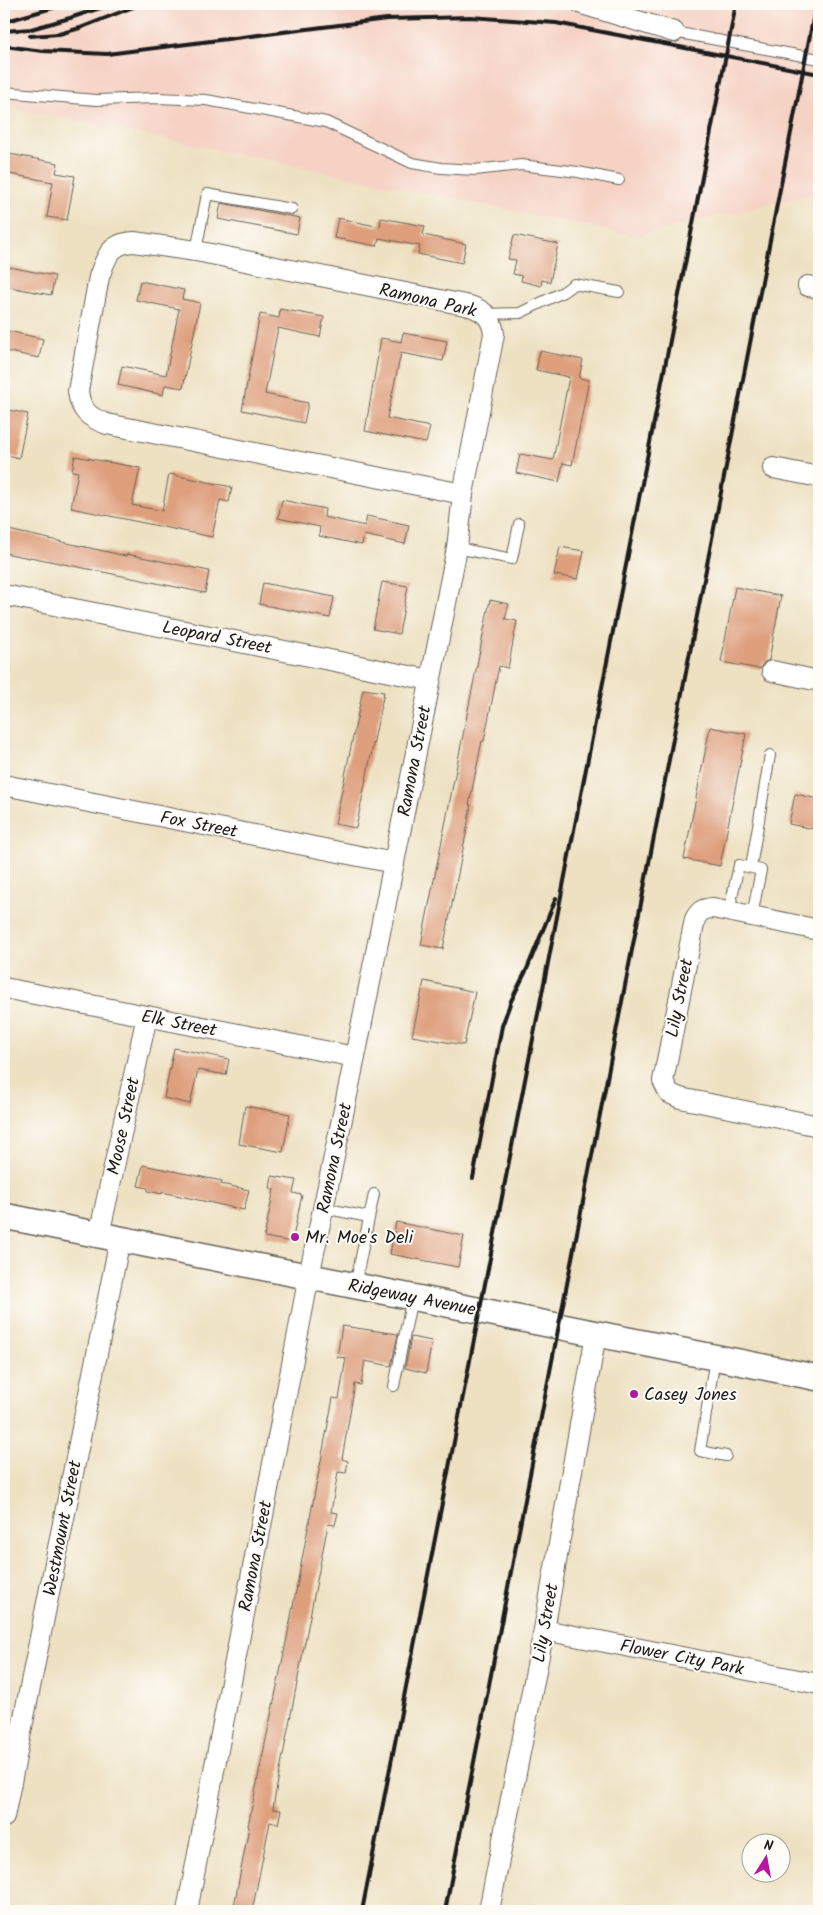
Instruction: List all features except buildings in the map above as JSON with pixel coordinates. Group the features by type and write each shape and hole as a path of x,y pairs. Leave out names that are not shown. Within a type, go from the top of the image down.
{"street":[{"path":"582,4 674,32"},
{"name":"Ramona Park","path":"126,243 152,244 196,251 470,306 486,314 491,321 494,334 463,494 107,424 89,416 79,401 79,381 99,277 105,260 111,251 117,246 126,243"},
{"path":"773,468 819,477"},
{"name":"Ramona Street","path":"187,1911 309,1276 457,548 463,494"},
{"name":"Leopard Street","path":"4,595 430,680"},
{"path":"772,671 819,681"},
{"name":"Fox Street","path":"4,785 394,863"},
{"name":"Lily Street","path":"729,911 714,908 703,909 695,919 663,1076 666,1089 669,1093 680,1098 819,1126"},
{"path":"729,911 819,930"},
{"name":"Elk Street","path":"4,988 355,1057"},
{"name":"Moose Street","path":"110,1237 147,1016"},
{"name":"Ridgeway Avenue","path":"4,1216 819,1378"},
{"name":"Westmount Street","path":"4,1817 110,1237"},
{"name":"Lily Street","path":"489,1911 544,1630 596,1334"},
{"name":"Flower City Park","path":"544,1630 819,1684"}],"lane":[{"path":"674,32 819,59"},
{"path":"4,92 96,100 157,98 206,100 326,122 412,163 441,168 475,170 520,166 578,172 619,180"},
{"path":"196,251 207,194 211,193 292,209"},
{"path":"486,314 520,313 563,292 574,284 619,292"},
{"path":"457,548 512,559 519,524"},
{"path":"751,867 770,755"},
{"path":"729,911 739,865 751,867 761,870 752,916"},
{"path":"355,1286 374,1194"},
{"path":"323,1208 369,1218"},
{"path":"394,1386 412,1297"},
{"path":"715,1358 700,1451 726,1456"}],"shaded area":[{"path":"4,4 819,4 819,195 814,194 635,236 4,106"}],"railway":[{"path":"4,22 66,4"},
{"path":"4,31 31,29 112,4"},
{"path":"30,36 59,34 80,28 141,4"},
{"path":"362,1911 736,4"},
{"path":"445,1911 816,4"},
{"path":"4,46 43,51 107,54 387,19 470,17 556,23 819,74"},
{"path":"473,1178 502,1026 556,898"}],"place":[{"name":"Mr. Moe's Deli","path":"295,1237"},
{"name":"Casey Jones","path":"634,1394"}]}
